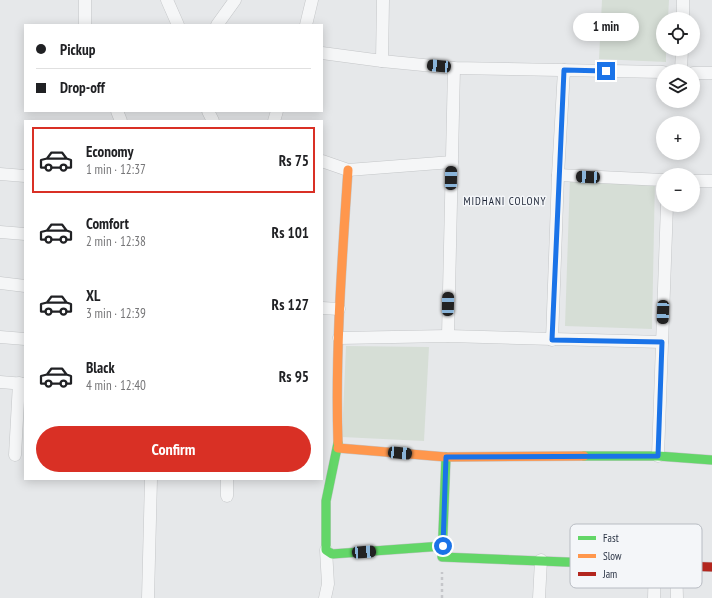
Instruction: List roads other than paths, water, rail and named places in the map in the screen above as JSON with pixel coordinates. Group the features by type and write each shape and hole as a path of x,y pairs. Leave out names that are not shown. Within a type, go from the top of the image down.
{"street":[{"path":"85,0 85,24"},
{"path":"167,0 178,24"},
{"path":"218,24 235,0"},
{"path":"306,24 312,0"},
{"path":"382,61 383,0"},
{"path":"683,0 683,12"},
{"path":"323,53 454,68 656,72"},
{"path":"448,336 454,68"},
{"path":"552,340 558,175 564,70"},
{"path":"700,73 712,74"},
{"path":"323,161 348,170 452,162"},
{"path":"325,598 328,584 326,501 338,448 336,392 339,338 338,309 348,170"},
{"path":"0,174 24,176"},
{"path":"558,175 656,180"},
{"path":"700,181 712,181"},
{"path":"658,456 667,212"},
{"path":"0,232 24,234"},
{"path":"0,283 24,286"},
{"path":"323,308 338,309"},
{"path":"339,338 448,336 662,342"},
{"path":"0,337 24,339"},
{"path":"0,382 22,384 15,455"},
{"path":"338,448 446,457 658,456 712,460"},
{"path":"446,457 442,557 570,561"},
{"path":"148,598 151,480"},
{"path":"227,480 227,496"},
{"path":"326,550 332,554 443,546"},
{"path":"539,598 541,560"},
{"path":"702,566 712,567"},
{"path":"654,588 654,598"},
{"path":"677,588 677,598"}],"district":[{"name":"MIDHANI COLONY","path":"505,201"}]}
